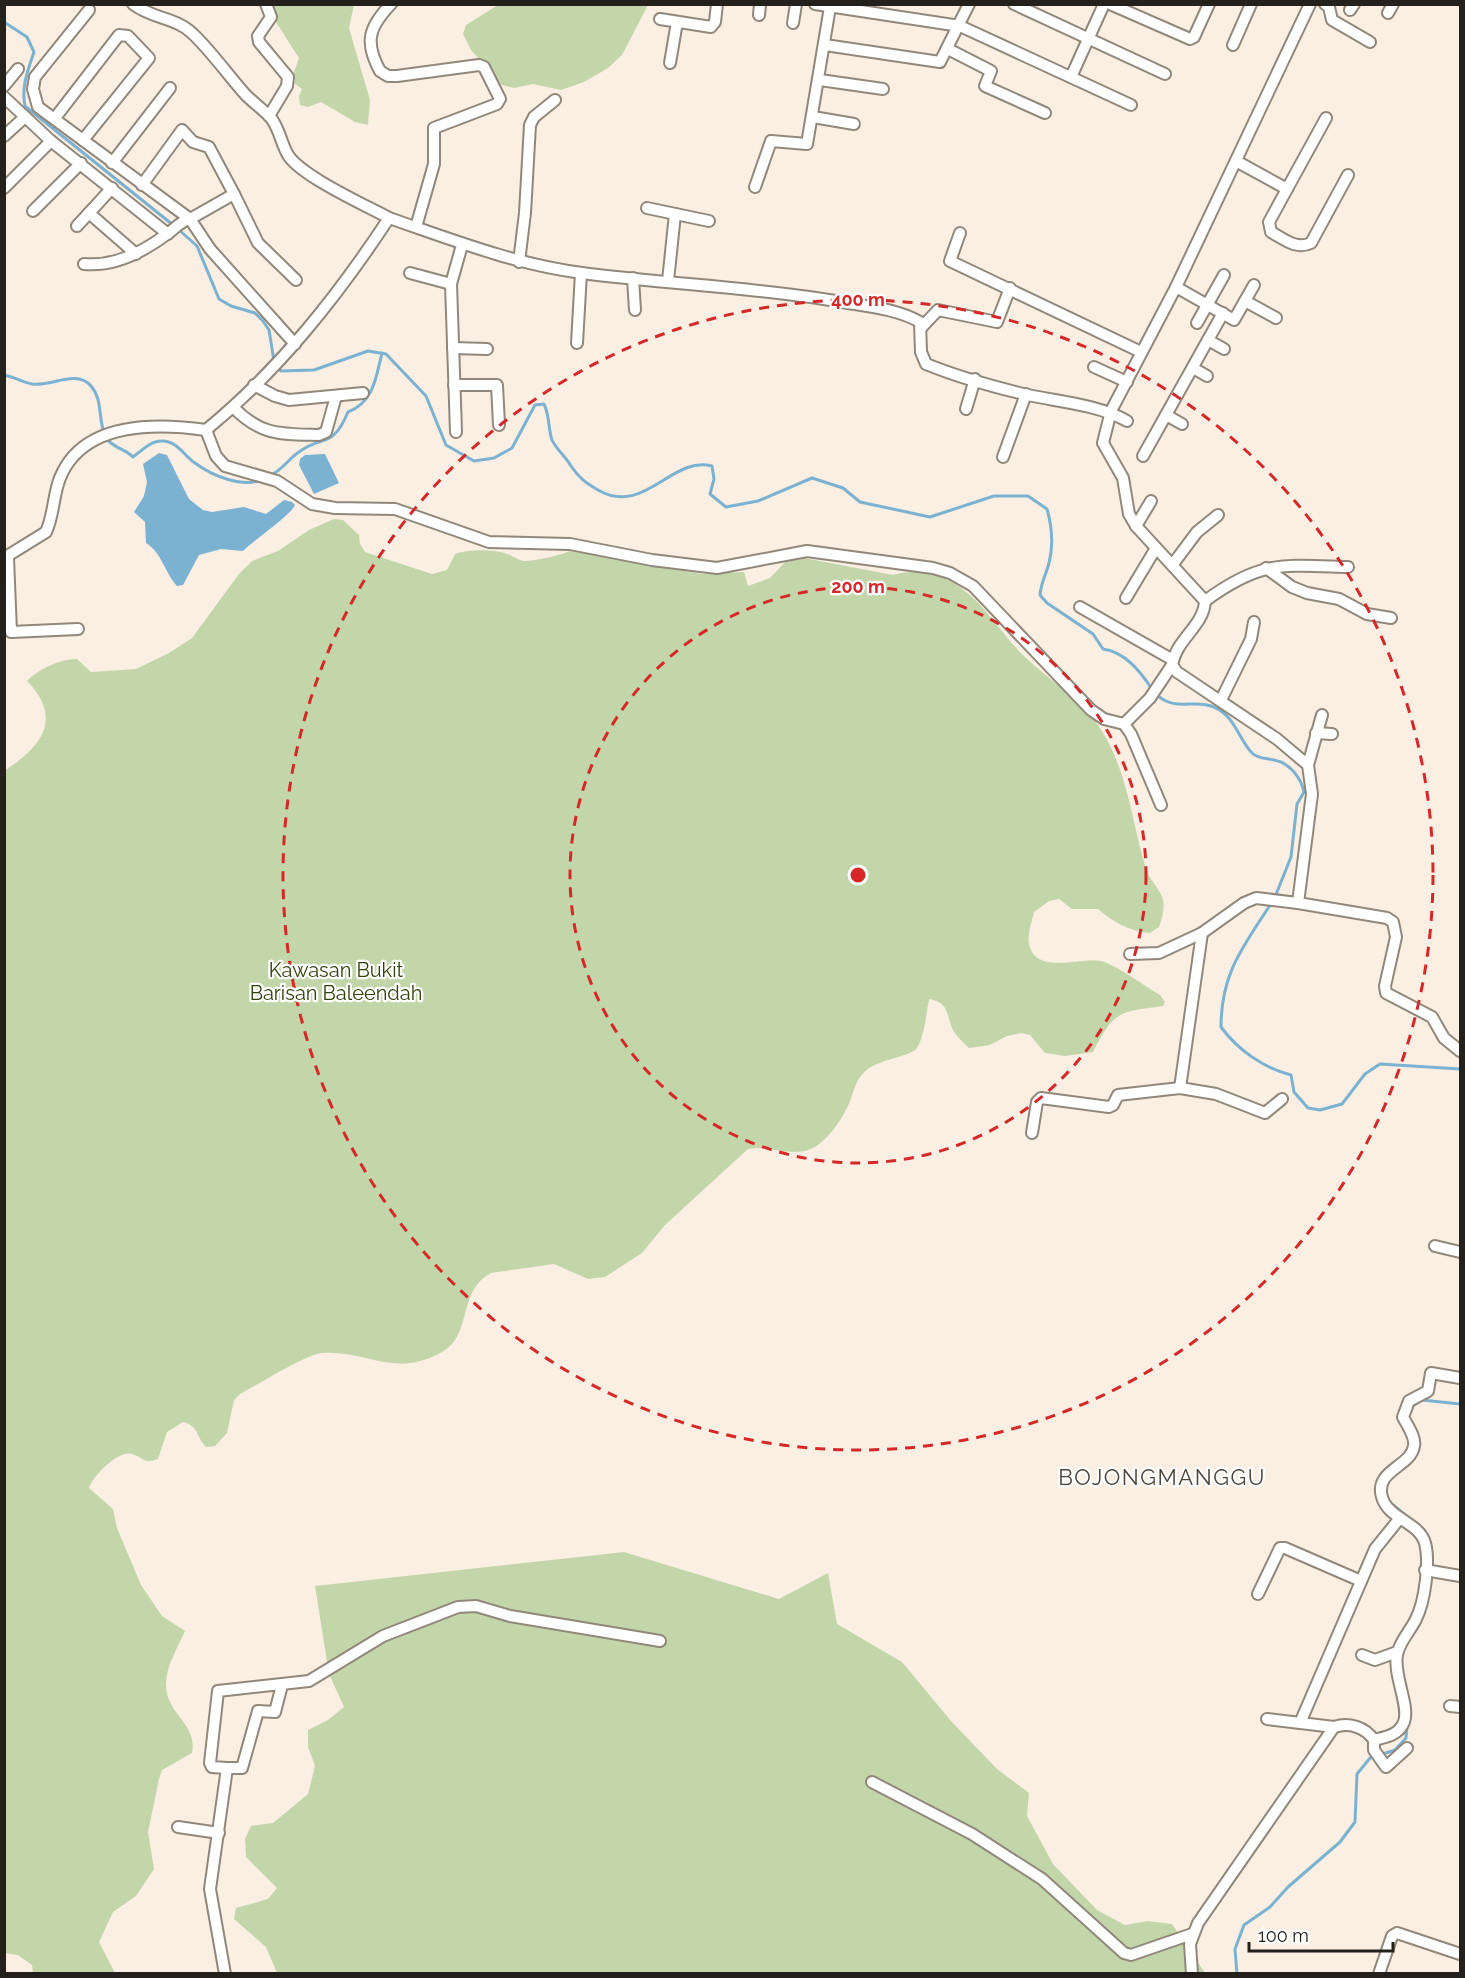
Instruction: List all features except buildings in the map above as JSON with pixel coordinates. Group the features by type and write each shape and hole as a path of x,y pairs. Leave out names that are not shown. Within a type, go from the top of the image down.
{"street":[{"path":"133,4 148,15 181,24 194,34 249,100 270,116 281,134 288,155 298,164 333,188 389,218 462,245 519,262 581,273 770,290 870,307 913,318 920,322 921,352 926,364 944,373 975,379 1026,394 1111,411 1127,421"},
{"path":"266,4 271,17 258,36 259,42 288,77 287,86 270,116"},
{"path":"391,4 376,20 370,34 380,71 387,76 397,76 479,65 484,67 500,99 497,104 434,128 434,164 416,227"},
{"path":"660,19 711,27 715,22 717,4"},
{"path":"793,22 796,4"},
{"path":"815,4 960,26 1131,105"},
{"path":"825,45 940,62 969,4"},
{"path":"1014,4 1087,40 1165,74"},
{"path":"1071,77 1104,4"},
{"path":"1110,4 1190,39 1194,37 1209,4"},
{"path":"1205,601 1136,526 1129,514 1123,478 1103,443 1111,411 1176,287 1310,4"},
{"path":"1325,4 1329,8 1332,20 1370,42"},
{"path":"1233,45 1249,5"},
{"path":"755,187 771,141 807,144 820,80 830,7"},
{"path":"88,10 35,77 34,100 38,107 190,219 210,249 295,345"},
{"path":"670,63 677,22"},
{"path":"55,118 119,35 128,36 149,58 83,140"},
{"path":"948,50 991,71 985,86 1045,113"},
{"path":"4,86 18,69"},
{"path":"820,80 883,89"},
{"path":"112,163 170,88"},
{"path":"4,97 51,141 172,230"},
{"path":"519,262 525,213 530,125 534,117 555,100"},
{"path":"4,136 25,117"},
{"path":"813,117 854,124"},
{"path":"1326,118 1269,222 1271,232 1300,246 1311,243 1348,175"},
{"path":"142,185 182,130 194,142 209,147 258,243 296,280"},
{"path":"4,188 51,141"},
{"path":"1236,161 1287,189"},
{"path":"33,212 81,163"},
{"path":"77,225 112,188"},
{"path":"84,264 102,266 136,254 234,194"},
{"path":"647,208 710,220"},
{"path":"89,213 136,254"},
{"path":"668,280 675,214"},
{"path":"78,629 8,634 6,558 46,532 61,477 78,453 109,433 163,425 206,430 234,407 295,345 351,276 389,218"},
{"path":"960,233 950,261 1141,352"},
{"path":"456,432 451,284 462,245"},
{"path":"410,273 451,284"},
{"path":"577,343 581,273"},
{"path":"1197,323 1224,275"},
{"path":"633,278 635,310"},
{"path":"1176,287 1234,320 1254,285"},
{"path":"921,328 938,310 998,322 1010,288"},
{"path":"1245,301 1276,318"},
{"path":"1143,456 1223,314"},
{"path":"1208,340 1224,349"},
{"path":"453,348 487,349"},
{"path":"1094,367 1127,382"},
{"path":"1192,368 1208,376"},
{"path":"966,409 975,379"},
{"path":"254,385 275,396 289,400 363,393"},
{"path":"454,385 497,386 499,425"},
{"path":"1003,458 1026,394"},
{"path":"234,407 248,422 261,429 319,435 326,432 336,396"},
{"path":"1166,415 1182,424"},
{"path":"206,430 220,462 234,470 264,475 312,504 335,508 395,509 489,542 570,544 652,561 717,568 807,551 950,573 973,586 1091,710 1104,719 1124,724 1131,734 1161,805"},
{"path":"1136,526 1151,501"},
{"path":"1173,564 1197,532 1218,515"},
{"path":"1126,598 1156,548"},
{"path":"1124,724 1153,694 1173,663 1178,645 1203,614 1205,601 1246,574 1266,568 1286,565 1348,567"},
{"path":"1266,568 1292,587 1307,593 1339,599 1367,614 1391,618"},
{"path":"1080,607 1173,663 1183,678 1221,700 1277,739 1308,765"},
{"path":"1221,700 1251,639 1254,622"},
{"path":"1298,903 1312,794 1308,765 1322,714"},
{"path":"1316,733 1332,734"},
{"path":"1130,954 1159,953 1202,933 1244,903 1274,899 1387,918 1393,922 1396,937 1385,986 1386,993 1395,1000 1432,1017 1444,1038 1461,1051"},
{"path":"1180,1088 1202,933"},
{"path":"1032,1133 1037,1102 1041,1098 1109,1107 1113,1105 1118,1095 1180,1088 1216,1095 1263,1113 1282,1099"},
{"path":"1435,1246 1461,1252"},
{"path":"1374,1745 1398,1731 1405,1717 1399,1690 1397,1652 1420,1609 1430,1571 1421,1535 1388,1509 1382,1498 1381,1488 1384,1478 1404,1460 1414,1446 1414,1439 1403,1417 1409,1401 1428,1391 1431,1373 1461,1378"},
{"path":"1300,1723 1375,1549 1400,1518"},
{"path":"1258,1594 1280,1548 1285,1548 1361,1581"},
{"path":"1430,1571 1461,1576"},
{"path":"282,1685 275,1712 258,1711 242,1768 212,1767 210,1763 218,1691 309,1681 383,1636 458,1606 476,1606 510,1616 660,1641"},
{"path":"1362,1655 1375,1660 1397,1652"},
{"path":"1267,1719 1334,1727 1352,1725 1366,1732 1382,1765 1388,1766 1407,1748"},
{"path":"1192,1974 1189,1957 1192,1934 1334,1727"},
{"path":"225,1974 210,1889 227,1768"},
{"path":"872,1782 972,1834 1042,1879 1124,1953 1131,1955 1192,1934"},
{"path":"178,1827 219,1833"},
{"path":"1379,1974 1392,1936 1397,1934 1461,1954"}],"green space":[{"path":"265,5 354,5 349,28 370,100 368,125 355,122 321,102 308,107 300,105 299,96 302,89 295,84 293,75 299,58"},
{"path":"498,5 648,5 622,55 608,68 584,82 561,90 533,84 514,88 502,85 471,50 463,34 466,25"},
{"name":"Kawasan Bukit Barisan Baleendah","path":"334,519 343,520 359,535 360,544 365,552 432,574 447,570 455,554 467,551 495,551 524,561 548,558 570,551 702,574 744,572 748,586 770,578 789,558 799,557 893,575 922,572 950,581 970,595 1030,662 1094,719 1111,747 1118,764 1146,869 1163,900 1159,927 1150,933 1122,925 1098,909 1072,909 1059,899 1049,901 1034,912 1029,932 1029,944 1033,954 1041,960 1051,962 1104,962 1160,995 1165,1002 1163,1006 1127,1012 1119,1016 1106,1028 1093,1052 1065,1056 1045,1053 1030,1035 1021,1033 1007,1036 990,1045 969,1048 954,1032 941,1003 929,999 924,1031 917,1048 880,1063 863,1073 841,1119 820,1144 799,1152 748,1149 665,1225 642,1253 605,1277 588,1279 554,1264 491,1273 480,1281 473,1291 458,1335 442,1352 425,1360 410,1363 382,1362 339,1353 315,1355 240,1394 234,1400 227,1433 215,1446 206,1447 195,1429 183,1422 167,1432 158,1459 146,1461 132,1454 126,1454 107,1465 95,1477 89,1488 113,1509 117,1528 141,1585 162,1616 185,1631 170,1664 166,1685 171,1704 190,1734 193,1743 192,1753 162,1770 148,1832 154,1869 136,1896 113,1912 99,1942 115,1973 33,1973 32,1965 18,1955 5,1953 4,771 28,752 43,731 46,720 44,708 38,695 27,681 32,677 50,666 70,659 77,659 91,672 136,669 169,653 192,638 239,574 252,561 278,551 309,530"},
{"path":"624,1552 779,1599 828,1573 837,1624 902,1662 951,1721 997,1769 1029,1793 1027,1816 1053,1864 1097,1910 1125,1925 1148,1921 1172,1924 1205,1973 277,1973 266,1947 234,1919 236,1908 268,1899 277,1888 246,1857 245,1839 251,1826 273,1823 308,1794 315,1766 308,1747 308,1730 328,1720 344,1707 329,1674 315,1586"}],"water":[{"path":"159,453 167,455 189,499 203,510 212,512 244,507 266,514 284,500 295,505 287,515 243,551 221,549 199,555 183,585 177,586 156,552 146,543 145,522 134,512 144,496 147,482 143,464"},
{"path":"325,454 339,483 314,494 299,465 300,459 305,455"}],"waterway":[{"path":"4,22 27,37 34,52 27,72 25,106 173,225"},
{"path":"178,229 197,246 219,299 231,306 255,313 263,321 269,330 274,361"},
{"path":"278,367 281,371 314,370 368,351 386,354 426,396 446,445 474,461 494,458 512,448 535,405 544,404 552,440 556,447 580,477 598,490 614,496 630,496 644,491 684,469 698,465 712,466 714,479 710,494 726,507 758,501 812,478 843,488 860,502 930,517 994,496 1028,496 1047,509 1051,529 1051,556 1040,595 1047,603 1093,634 1103,649 1118,654 1131,663 1152,689"},
{"path":"269,476 299,452 332,437 337,432 348,412 357,408 369,395 382,353"},
{"path":"4,375 32,384 71,379 85,381 95,391 104,432"},
{"path":"106,438 133,457 154,443 167,441 202,468 218,476 244,482 261,480"},
{"path":"1156,694 1171,703 1206,705 1221,711 1232,722 1254,755 1285,764 1300,782 1304,792 1297,804 1291,857 1275,897"},
{"path":"1272,902 1236,960 1225,990 1221,1027 1252,1057 1270,1068 1291,1075 1294,1092 1308,1108 1320,1110 1342,1104 1365,1074 1380,1064 1460,1069"},
{"path":"1411,1407 1422,1400 1460,1404"},
{"path":"1392,1504 1410,1519"},
{"path":"1416,1523 1425,1531 1430,1541 1432,1564"},
{"path":"1237,1974 1235,1949 1244,1925 1270,1907 1288,1887 1340,1842 1355,1822 1357,1774 1370,1758 1395,1750 1406,1738 1407,1726"}],"district":[{"name":"BOJONGMANGGU","path":"1162,1477"}]}
